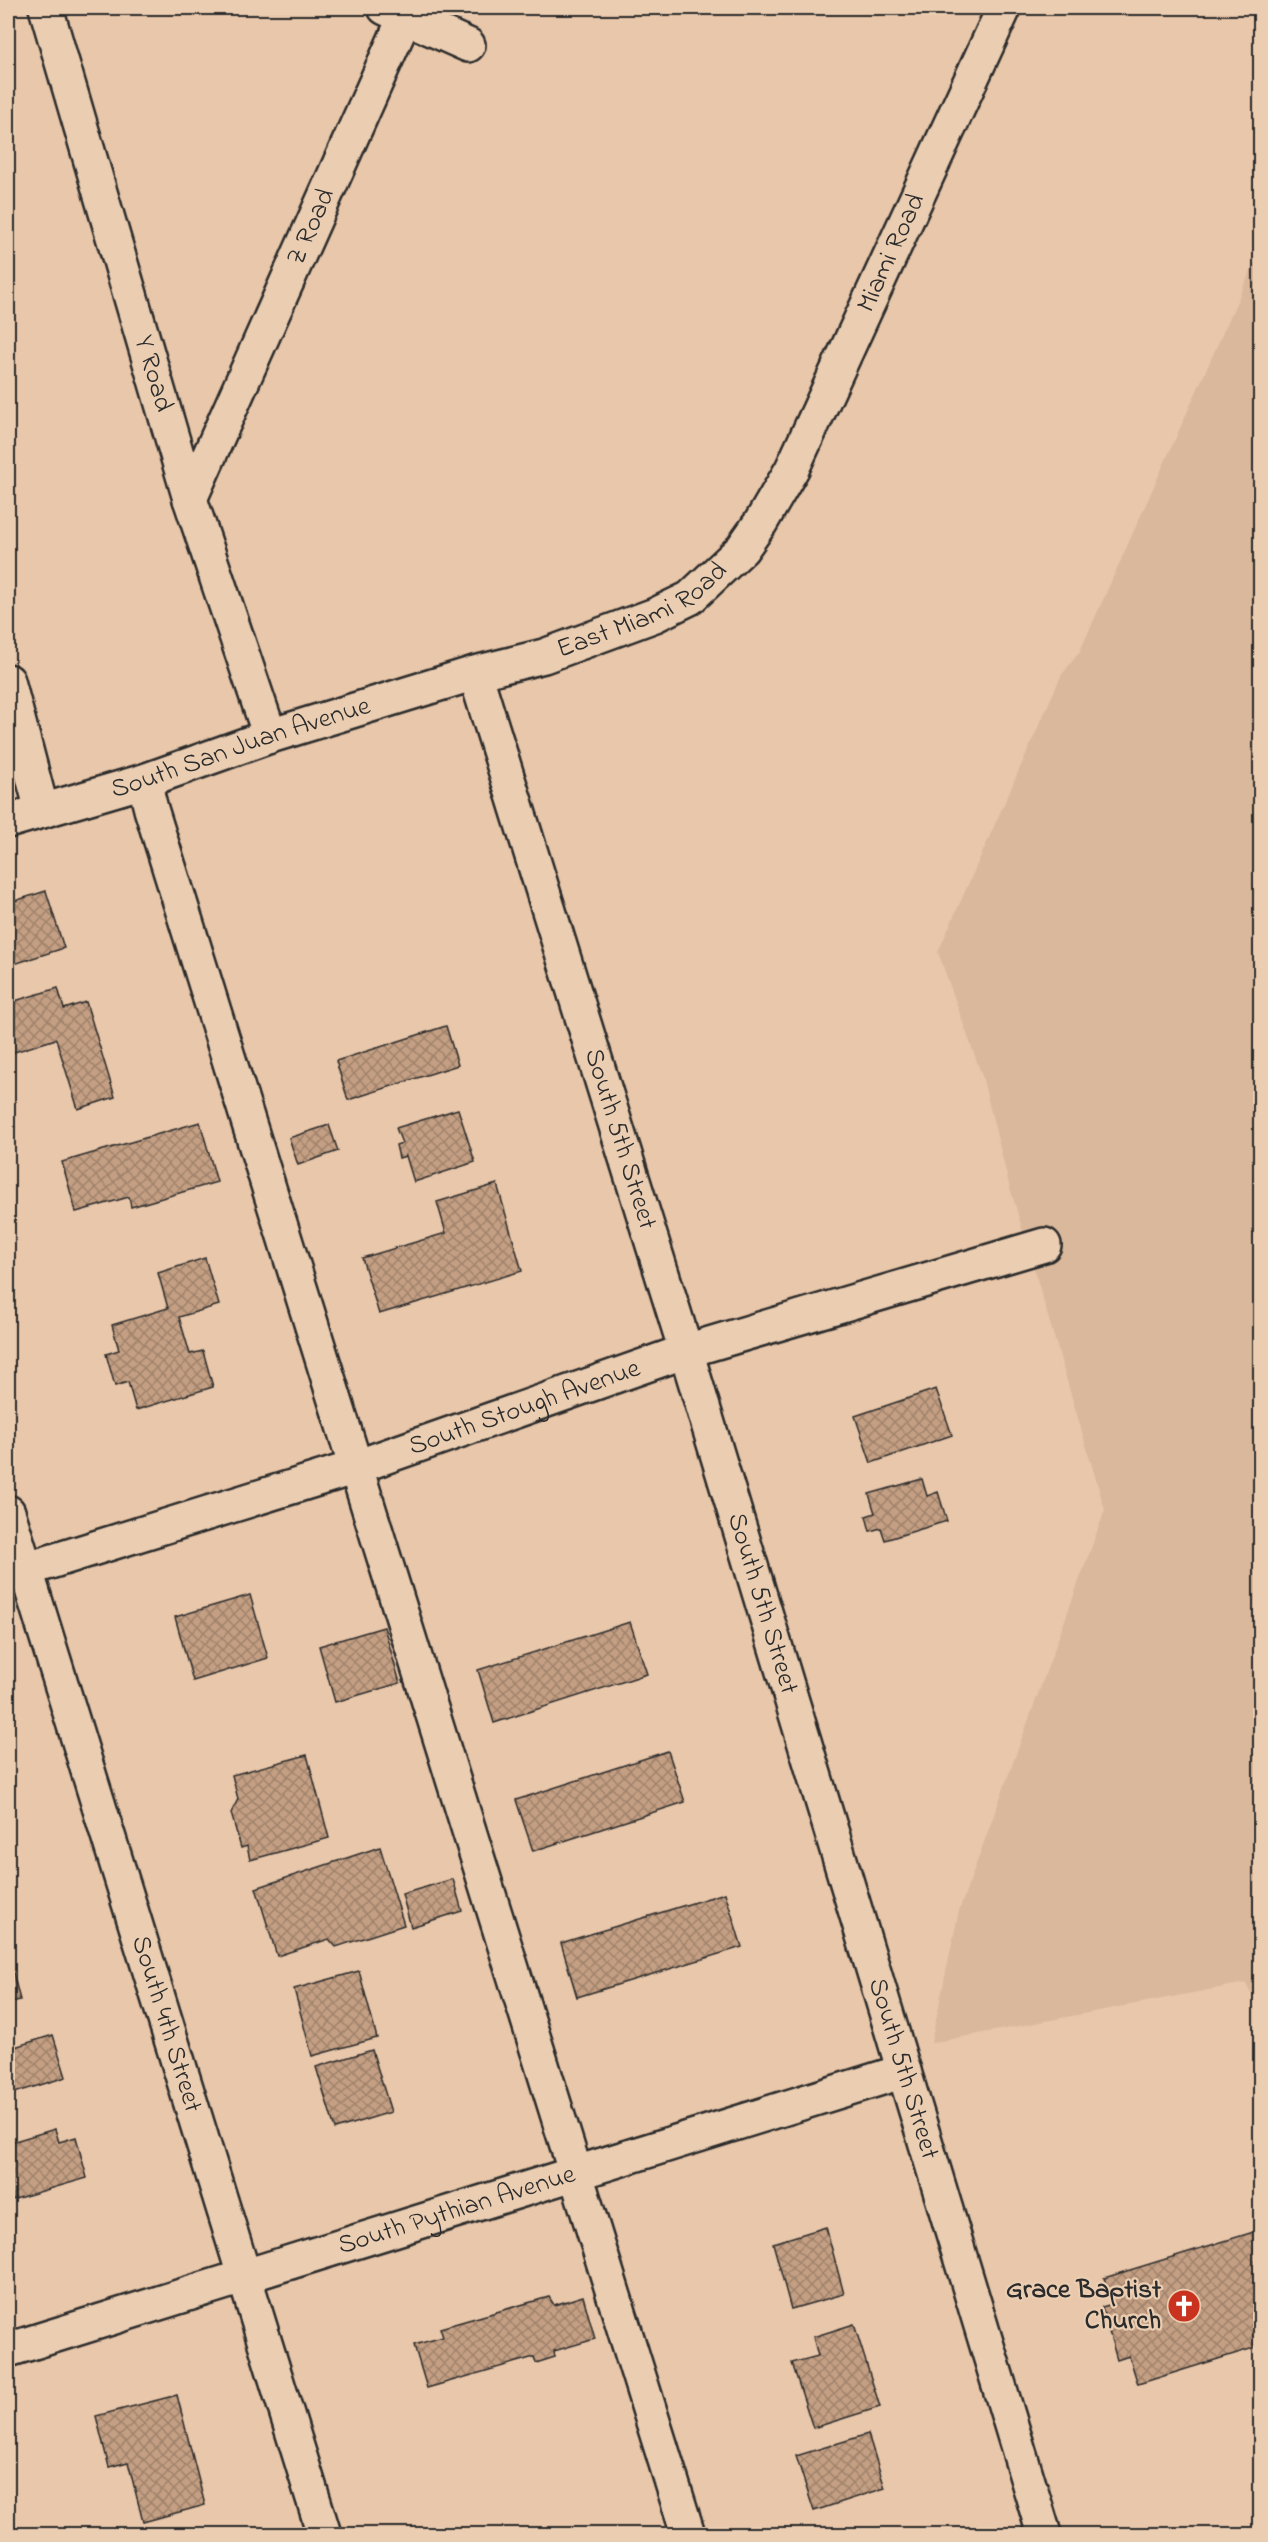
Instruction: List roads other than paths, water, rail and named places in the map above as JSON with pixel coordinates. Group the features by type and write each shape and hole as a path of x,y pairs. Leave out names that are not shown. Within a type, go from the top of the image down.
{"street":[{"name":"Y Road","path":"46,8 190,499 270,736"},
{"name":"Miami Road","path":"776,498 792,469 1004,8"},
{"name":"Z Road","path":"190,499 395,12 468,45"},
{"name":"East Miami Road","path":"475,674 544,656 634,623 690,598 742,549 776,498"},
{"name":"South San Juan Avenue","path":"8,821 144,781 270,736 475,674"},
{"name":"South 5th Street","path":"475,674 686,1351 1044,2535"},
{"path":"8,681 42,811"},
{"path":"144,781 154,820 688,2535"},
{"name":"South Stough Avenue","path":"16,1572 356,1467 686,1351 1044,1245"},
{"name":"South 4th Street","path":"8,1512 16,1572 244,2277 324,2535"},
{"name":"South Pythian Avenue","path":"8,2350 904,2071"}],"place":[{"name":"Grace Baptist Church","path":"1184,2306"}]}
